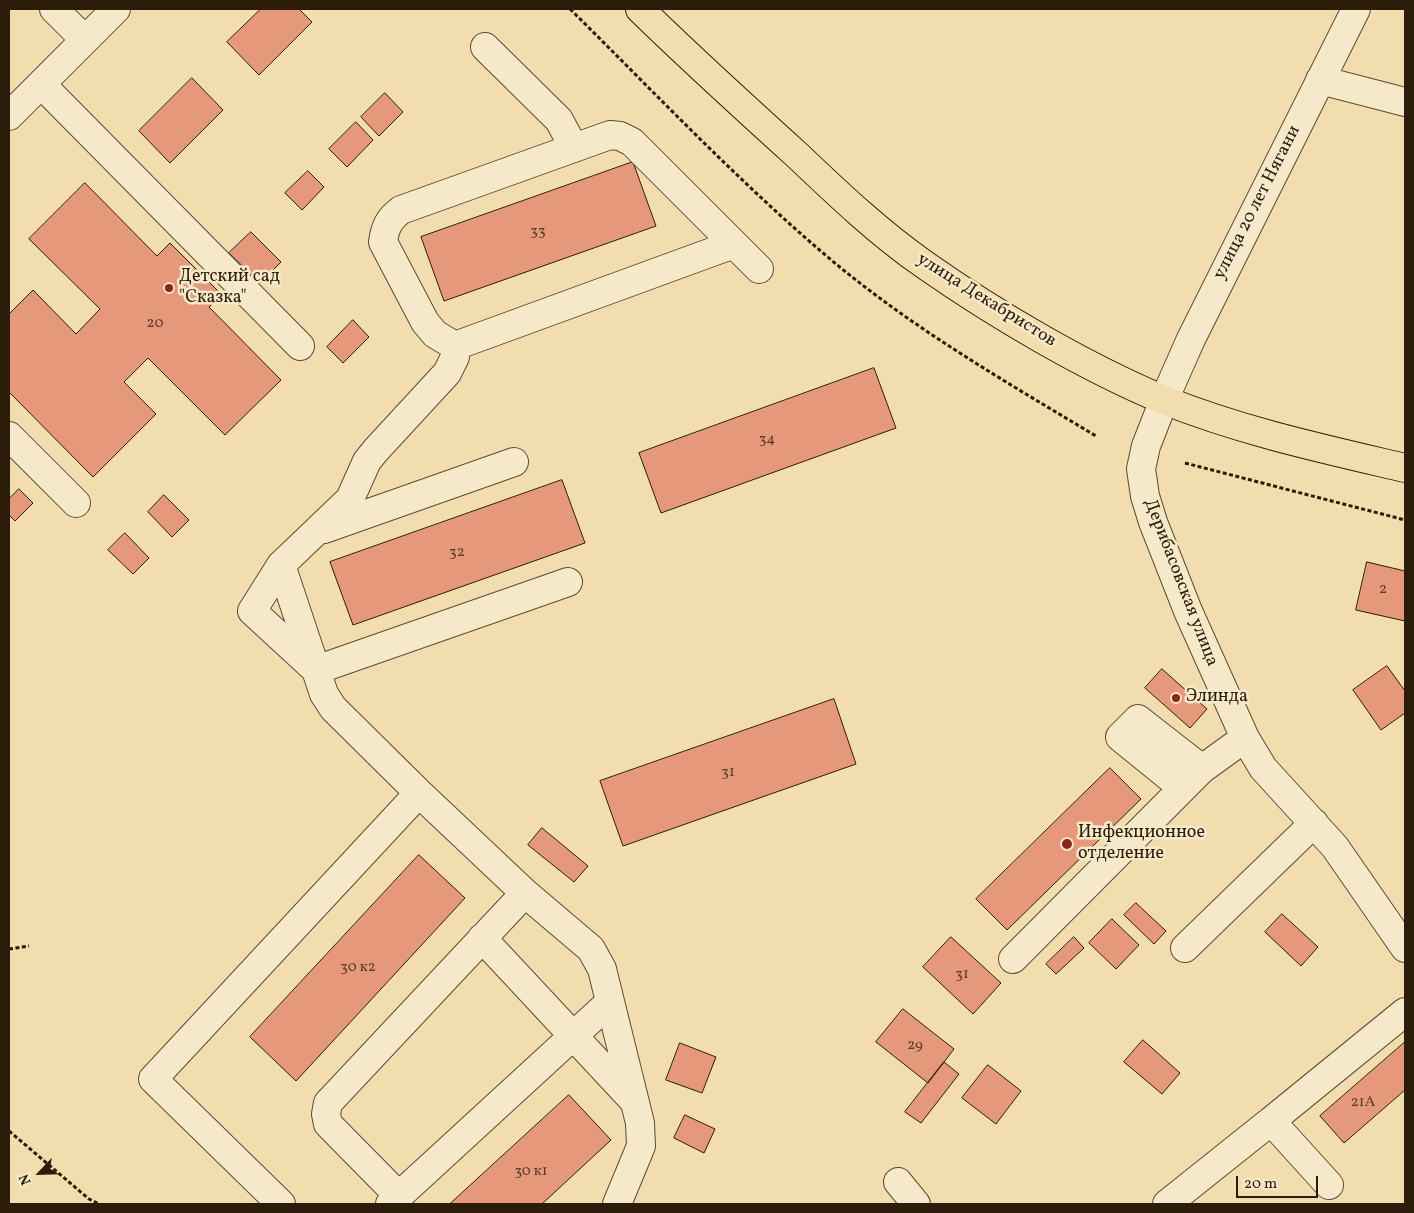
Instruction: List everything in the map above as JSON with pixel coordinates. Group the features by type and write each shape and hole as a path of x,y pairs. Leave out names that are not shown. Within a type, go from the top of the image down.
{"main road":[{"name":"улица Декабристов","path":"640,9 690,59 856,211 924,265 996,311 1077,357 1164,400 1233,424 1405,468"}],"street":[{"path":"54,9 85,40"},
{"path":"9,116 116,9"},
{"name":"улица 20 лет Нягани","path":"1164,400 1212,295 1356,9"},
{"path":"485,47 559,120 574,148"},
{"path":"1320,80 1405,102"},
{"path":"41,84 300,346"},
{"path":"455,346 435,334 426,322 387,253 383,242 385,229 391,217 401,210 610,135 620,136 632,142 759,269"},
{"path":"455,346 734,244"},
{"path":"316,670 252,611 281,565 350,499 367,461 447,373 455,357 455,346"},
{"name":"Дерибасовская улица","path":"1164,400 1146,446 1141,469 1145,496 1188,611 1244,738 1263,768 1336,847 1405,948"},
{"path":"9,436 76,503"},
{"path":"315,532 514,462"},
{"path":"281,565 324,694 333,708 419,793 525,893 591,949 602,969 640,1123 641,1146 617,1204"},
{"path":"316,670 568,582"},
{"path":"1182,788 1120,737 1138,719 1202,769"},
{"path":"1013,959 1182,788 1202,769 1244,738"},
{"path":"281,1204 154,1079 419,793"},
{"path":"1186,948 1314,823"},
{"path":"525,893 328,1103 326,1114 328,1124 395,1200 610,1002"},
{"path":"482,938 634,1101"},
{"path":"1167,1204 1405,1012"},
{"path":"1271,1120 1329,1186"},
{"path":"898,1182 916,1204"}],"path":[{"path":"570,9 760,196 824,254 952,350 1096,436"},
{"path":"1185,462 1405,520"},
{"path":"9,949 28,946"},
{"path":"9,1131 89,1199 99,1204"}],"building":[{"path":"261,9 299,9 312,22 259,75 227,42"},
{"path":"192,78 223,110 170,163 139,131"},
{"path":"385,93 403,112 379,136 361,117"},
{"path":"356,122 373,140 347,167 329,149"},
{"path":"633,162 656,226 444,301 421,237"},
{"path":"308,171 324,187 302,210 285,193"},
{"path":"85,183 157,256 170,243 222,295 209,307 281,380 225,435 148,358 124,382 156,414 93,477 9,392 9,314 33,290 76,334 100,309 29,239"},
{"path":"251,232 281,262 260,283 229,253"},
{"path":"353,320 369,337 343,363 327,347"},
{"path":"874,368 896,428 661,513 639,453"},
{"path":"562,480 585,543 353,625 330,562"},
{"path":"19,489 33,503 15,521 9,515 9,499"},
{"path":"164,495 189,520 172,537 148,512"},
{"path":"125,533 149,558 133,574 108,550"},
{"path":"1367,562 1405,571 1405,621 1356,610"},
{"path":"1387,666 1405,691 1405,713 1381,730 1353,690"},
{"name":"Элинда","path":"1162,669 1207,709 1190,728 1145,688"},
{"path":"834,699 856,764 623,846 600,781"},
{"path":"1110,768 1141,799 1007,930 976,899"},
{"path":"542,828 588,866 574,882 528,845"},
{"path":"419,855 465,898 296,1081 250,1037"},
{"path":"1136,903 1166,931 1154,944 1124,915"},
{"path":"1282,914 1318,947 1301,966 1265,932"},
{"path":"1112,919 1139,945 1116,969 1089,943"},
{"path":"951,937 1001,983 973,1014 923,967"},
{"path":"1074,937 1084,948 1056,974 1046,964"},
{"path":"903,1009 954,1049 928,1083 876,1042"},
{"path":"1143,1040 1180,1073 1162,1094 1124,1062"},
{"path":"1405,1042 1405,1090 1344,1143 1320,1116"},
{"path":"680,1043 716,1057 702,1093 666,1080"},
{"path":"944,1062 959,1074 921,1123 905,1112"},
{"path":"988,1065 1021,1091 996,1124 962,1098"},
{"path":"569,1095 611,1140 542,1204 450,1204"},
{"path":"685,1115 715,1129 704,1153 674,1138"}],"place":[{"name":"Детский сад \"Сказка\"","path":"169,288"},
{"name":"Элинда","path":"1176,698"},
{"name":"Инфекционное отделение","path":"1067,844"}]}
